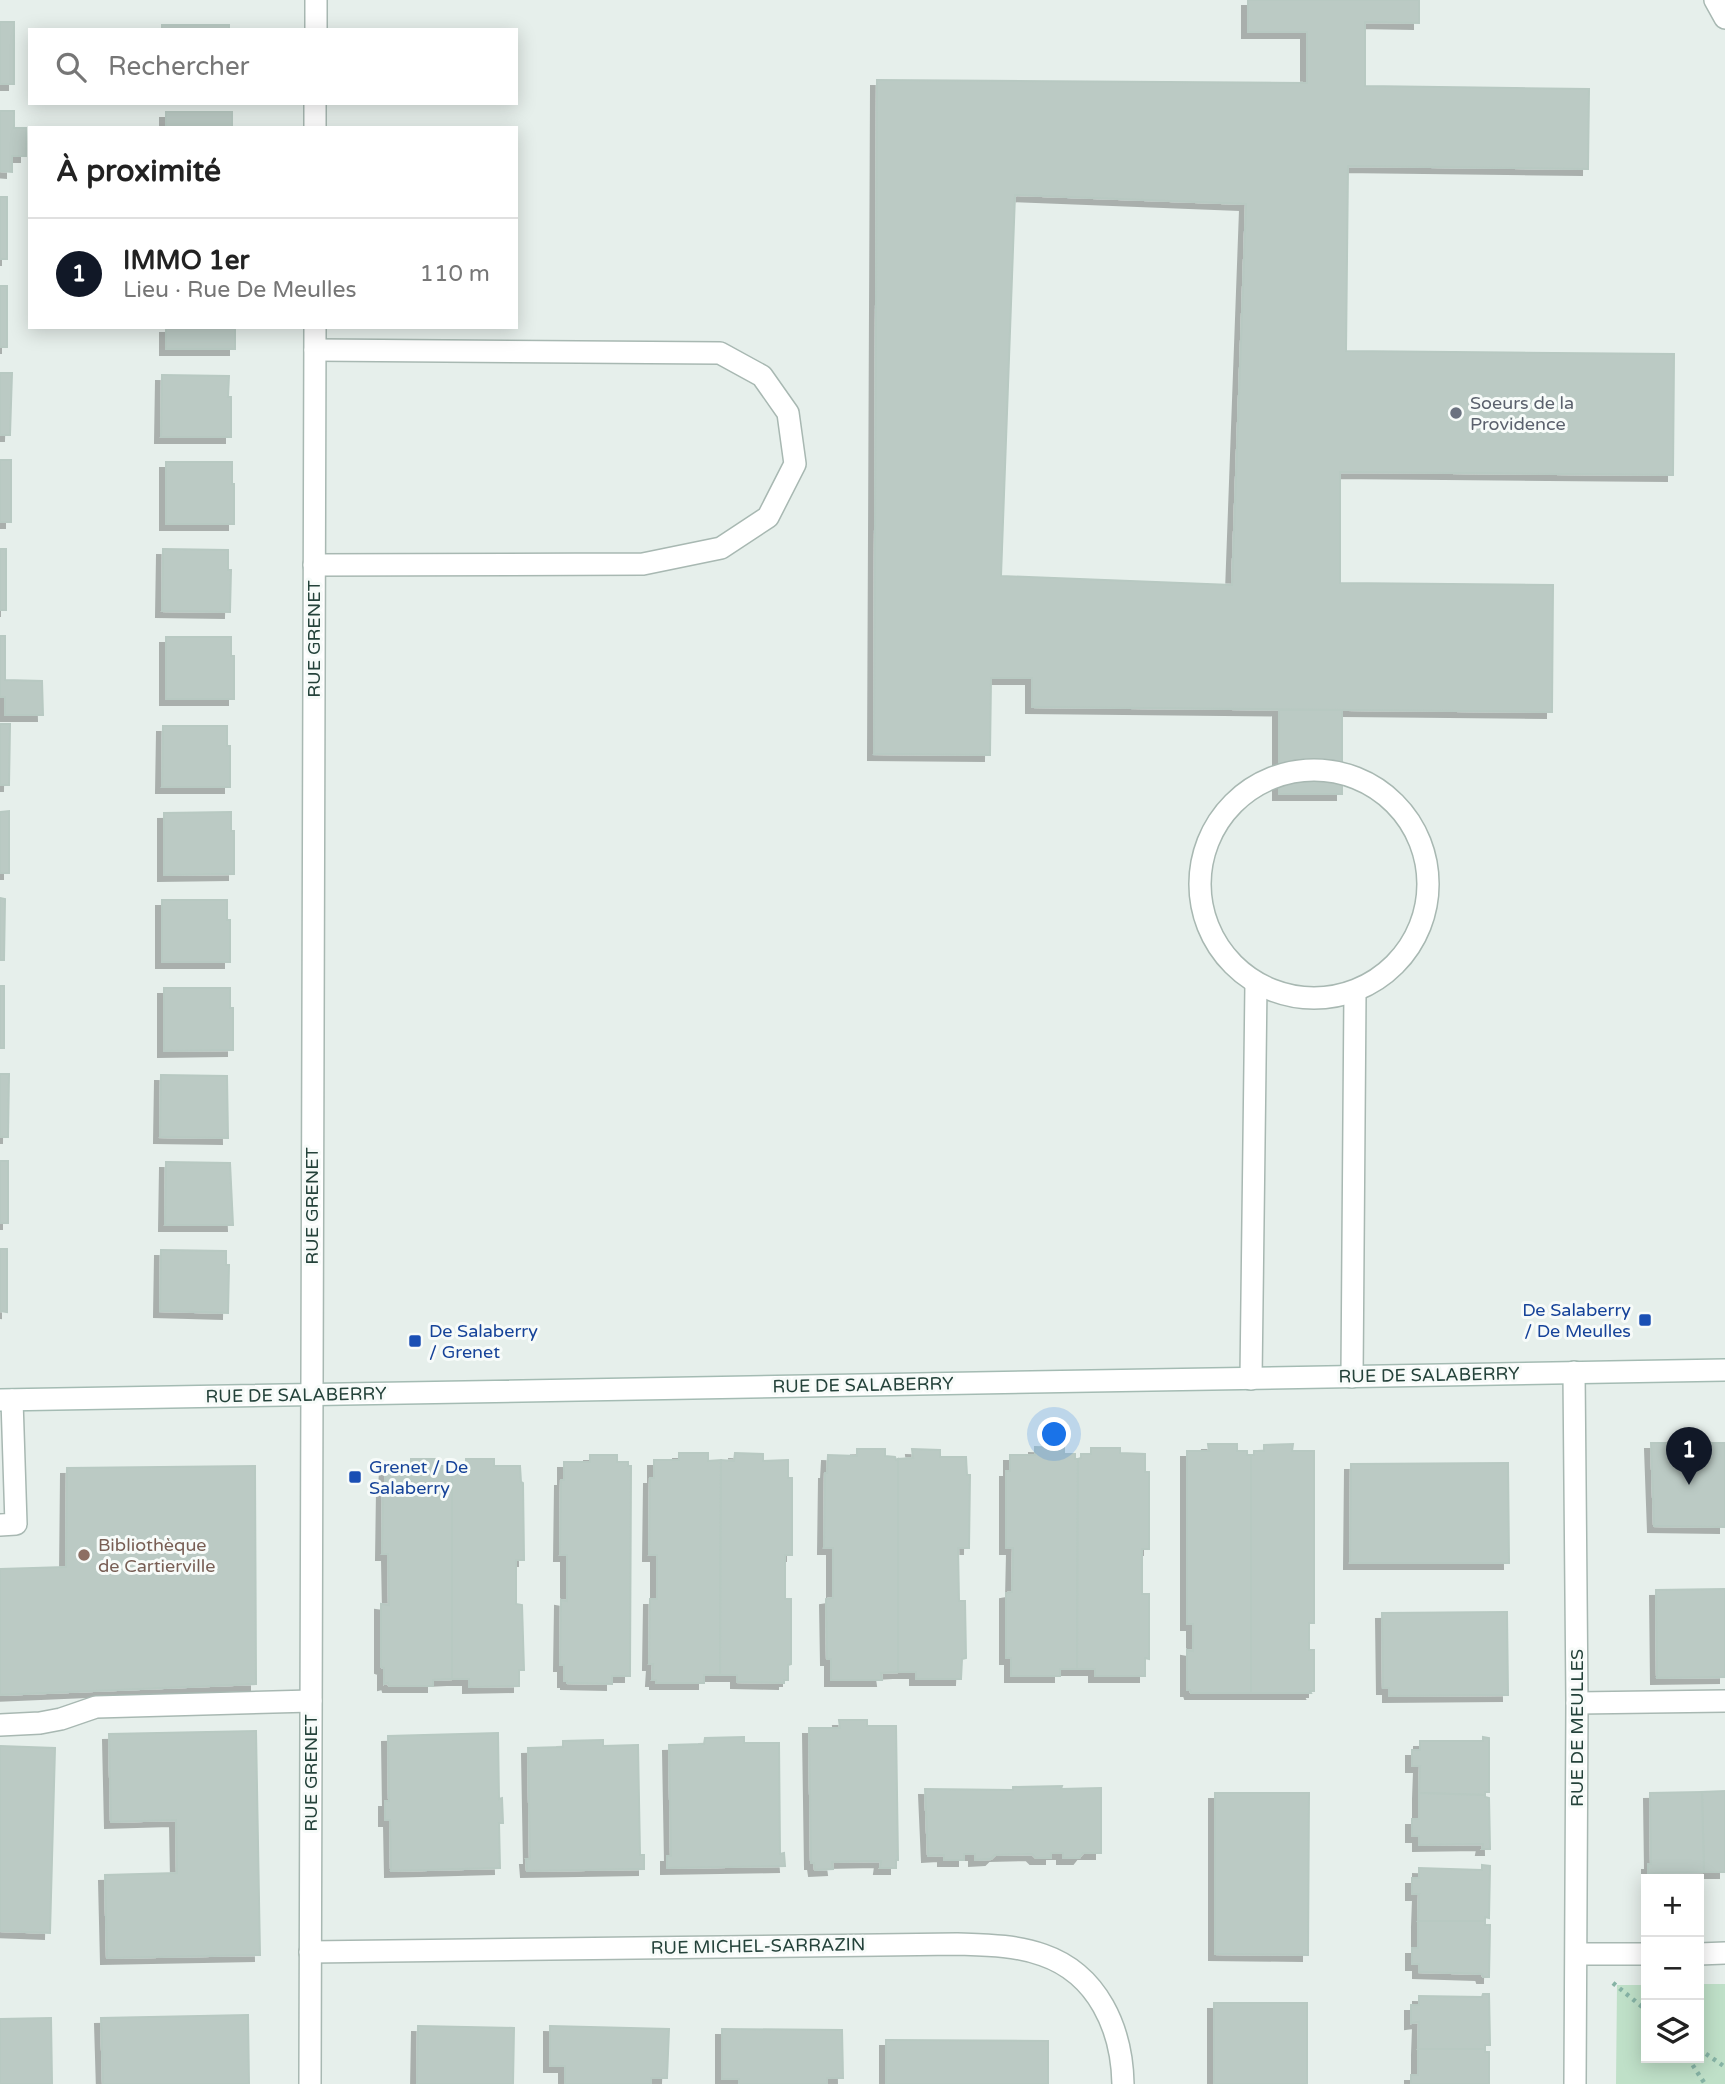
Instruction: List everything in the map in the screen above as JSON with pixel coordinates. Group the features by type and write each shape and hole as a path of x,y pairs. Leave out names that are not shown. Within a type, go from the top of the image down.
{"street":[{"path":"316,0 316,28"},
{"path":"1715,0 1725,19"},
{"path":"316,105 316,126"},
{"name":"RUE GRENET","path":"310,2084 315,329"},
{"path":"314,565 643,564 721,548 768,517 795,464 788,413 762,376 720,353 315,350"},
{"path":"1323,769 1360,779 1393,800 1416,831 1428,868 1427,907 1413,943 1388,972 1355,992 1322,999 1288,996 1256,984 1226,959 1206,926 1199,888 1204,850 1221,815 1249,788 1284,772 1323,769"},
{"path":"1251,1379 1256,984"},
{"path":"1352,1377 1355,992"},
{"name":"RUE DE SALABERRY","path":"6,1400 1725,1370"},
{"name":"RUE DE MEULLES","path":"1574,1371 1577,1703 1575,2084"},
{"path":"0,1525 16,1524 6,1400"},
{"path":"1577,1703 1725,1700"},
{"path":"0,1725 40,1723 96,1707 311,1701"},
{"name":"RUE MICHEL-SARRAZIN","path":"310,1952 957,1944 1024,1950 1062,1963 1079,1976 1104,2006 1118,2038 1123,2084"},
{"path":"1704,1954 1725,1953"},
{"path":"1577,1954 1641,1954"}],"path":[{"path":"1704,2052 1725,2067"},
{"path":"1691,2063 1705,2084"}],"green space":[{"path":"1704,1984 1725,1984 1725,2084 1616,2084 1617,1985 1641,1985 1641,2063 1704,2063"}],"building":[{"name":"Soeurs de la Providence","path":"1248,0 1419,0 1419,23 1365,22 1365,86 1589,89 1588,169 1348,166 1346,351 1674,354 1673,475 1340,472 1340,583 1553,585 1552,712 1032,707 1032,678 991,678 990,755 874,754 877,80 1307,83 1307,32 1248,32","holes":["1015,195 1246,204 1232,585 1001,576"]},
{"path":"0,22 14,22 14,84 0,84"},
{"path":"162,25 229,25 229,28 162,28"},
{"path":"0,111 14,111 14,128 26,128 26,156 12,156 12,172 0,171"},
{"path":"166,112 232,112 232,126 166,126"},
{"path":"0,197 7,197 7,259 0,259"},
{"path":"0,286 7,286 7,347 0,347"},
{"path":"166,329 235,329 235,349 166,349"},
{"path":"0,373 12,373 10,435 0,435"},
{"path":"162,375 229,376 231,437 161,437"},
{"path":"0,460 11,460 11,522 0,522"},
{"path":"166,462 232,462 234,524 166,524"},
{"path":"0,549 6,549 6,610 0,610"},
{"path":"163,549 228,550 228,570 231,570 230,612 162,611"},
{"path":"0,636 5,636 5,680 42,681 43,715 5,715 5,697 0,697"},
{"path":"166,637 231,637 234,699 166,699"},
{"path":"1279,710 1342,710 1342,794 1279,794"},
{"path":"0,724 10,724 9,785 0,785"},
{"path":"163,726 227,726 230,787 162,787"},
{"path":"9,811 9,873 0,873 0,812"},
{"path":"231,812 234,874 164,875 164,813"},
{"path":"0,898 5,899 4,960 0,960"},
{"path":"162,900 227,900 230,962 162,962"},
{"path":"0,986 4,986 4,1048 0,1048"},
{"path":"164,988 230,988 233,1050 164,1051"},
{"path":"0,1074 9,1074 8,1137 0,1137"},
{"path":"161,1075 227,1076 228,1138 160,1137"},
{"path":"0,1161 8,1161 8,1223 0,1223"},
{"path":"166,1162 230,1163 233,1225 165,1225"},
{"path":"0,1249 7,1249 7,1312 0,1311"},
{"path":"161,1250 226,1251 226,1265 229,1265 228,1313 160,1311"},
{"path":"1651,1443 1725,1443 1725,1527 1654,1526"},
{"path":"1208,1444 1237,1444 1237,1451 1247,1451 1247,1455 1251,1455 1251,1693 1191,1693 1187,1690 1187,1650 1193,1651 1193,1624 1187,1624 1187,1451 1209,1451"},
{"path":"1293,1444 1292,1451 1314,1451 1314,1623 1309,1623 1309,1650 1314,1650 1314,1691 1251,1693 1251,1455 1254,1455 1254,1451 1264,1451 1264,1445"},
{"path":"1035,1447 1064,1448 1064,1454 1075,1454 1075,1459 1078,1459 1077,1669 1060,1669 1060,1676 1011,1676 1011,1658 1006,1658 1006,1593 1012,1592 1013,1548 1006,1548 1006,1471 1010,1471 1010,1455 1035,1455"},
{"path":"1091,1448 1120,1448 1120,1453 1145,1454 1145,1472 1149,1472 1149,1549 1142,1549 1142,1594 1149,1594 1149,1659 1145,1658 1145,1676 1095,1676 1095,1669 1077,1669 1078,1459 1081,1454 1091,1454"},
{"path":"857,1449 885,1449 885,1456 898,1459 898,1672 881,1673 882,1680 831,1680 831,1659 827,1659 826,1599 833,1598 833,1548 824,1548 825,1473 828,1455 857,1456"},
{"path":"912,1449 940,1450 940,1457 966,1457 967,1475 970,1475 969,1548 958,1548 959,1601 965,1601 966,1658 962,1659 961,1679 916,1679 916,1672 898,1672 898,1459 913,1458"},
{"path":"679,1453 708,1453 708,1461 721,1460 720,1675 704,1675 704,1683 656,1683 656,1680 652,1680 653,1664 649,1664 650,1599 657,1599 657,1555 649,1555 650,1478 654,1478 654,1460 679,1460"},
{"path":"735,1453 763,1454 763,1461 788,1460 788,1478 792,1478 792,1555 785,1555 785,1599 791,1599 791,1664 788,1665 788,1680 784,1680 784,1683 737,1682 737,1675 720,1675 721,1460 734,1461"},
{"path":"590,1455 617,1455 617,1462 628,1462 628,1466 631,1466 630,1676 612,1676 612,1684 567,1683 564,1681 564,1665 560,1665 561,1600 567,1601 567,1555 560,1555 561,1480 564,1480 564,1462 590,1462"},
{"path":"411,1459 438,1459 438,1466 449,1466 449,1470 452,1470 452,1679 433,1680 433,1686 389,1686 388,1683 384,1684 384,1668 381,1667 381,1604 389,1605 388,1554 382,1554 383,1484 386,1465 411,1466"},
{"path":"466,1459 494,1459 494,1466 520,1466 523,1483 524,1560 516,1560 516,1604 522,1605 524,1670 519,1670 519,1686 469,1687 469,1679 452,1679 452,1470 456,1469 456,1466 466,1465"},
{"path":"1508,1463 1509,1563 1350,1563 1351,1464"},
{"path":"255,1466 256,1684 0,1695 0,1569 66,1567 67,1468"},
{"path":"1725,1589 1725,1677 1657,1678 1656,1590"},
{"path":"1507,1612 1508,1695 1389,1696 1389,1688 1383,1688 1382,1613"},
{"path":"839,1720 867,1720 867,1726 896,1726 896,1868 880,1868 881,1861 832,1862 833,1869 815,1870 814,1863 811,1863 809,1728 840,1728"},
{"path":"256,1731 260,1955 107,1958 105,1875 177,1873 176,1820 111,1822 109,1734"},
{"path":"498,1733 499,1799 502,1798 503,1823 499,1823 500,1868 391,1871 390,1820 385,1820 385,1801 389,1801 388,1736"},
{"path":"744,1737 744,1743 779,1743 780,1854 784,1853 785,1866 667,1868 667,1856 671,1856 669,1745 704,1744 705,1738"},
{"path":"1483,1737 1489,1738 1489,1792 1485,1792 1485,1795 1419,1793 1420,1766 1412,1766 1412,1750 1420,1750 1420,1741 1483,1741"},
{"path":"603,1740 603,1746 638,1745 640,1855 644,1855 644,1869 527,1871 526,1859 530,1859 528,1748 563,1747 563,1741"},
{"path":"0,1746 55,1748 50,1933 0,1931"},
{"path":"1062,1786 1061,1789 1101,1788 1101,1853 1083,1853 1079,1858 1063,1858 1063,1853 1051,1853 1051,1858 1036,1858 1032,1854 995,1855 991,1859 975,1860 975,1854 964,1854 964,1860 944,1860 944,1855 928,1856 925,1789 1013,1790 1013,1787"},
{"path":"1725,1791 1725,1872 1704,1872 1702,1792"},
{"path":"1702,1792 1704,1872 1648,1873 1648,1864 1651,1864 1650,1793"},
{"path":"1215,1793 1309,1793 1308,1955 1215,1954"},
{"path":"1419,1793 1485,1795 1489,1798 1490,1849 1482,1849 1483,1844 1419,1845 1419,1836 1412,1836 1412,1819 1419,1819"},
{"path":"1482,1865 1490,1866 1489,1918 1485,1917 1485,1921 1418,1921 1419,1894 1412,1894 1412,1878 1419,1878 1419,1868 1482,1870"},
{"path":"1418,1921 1485,1921 1485,1925 1490,1925 1489,1977 1483,1977 1482,1974 1419,1972 1419,1964 1412,1964 1412,1948 1418,1948"},
{"path":"1483,1994 1489,1994 1490,2045 1485,2045 1485,2049 1418,2049 1419,2022 1411,2023 1411,2005 1419,2005 1419,1996 1482,1997"},
{"path":"1214,2003 1307,2003 1307,2084 1214,2084"},
{"path":"248,2015 249,2084 103,2084 101,2018"},
{"path":"51,2018 52,2084 0,2084 0,2019"},
{"path":"418,2026 514,2028 513,2084 417,2084"},
{"path":"550,2026 669,2029 667,2078 651,2078 651,2084 565,2084 565,2066 550,2066"},
{"path":"722,2029 842,2030 843,2078 827,2078 827,2084 739,2084 739,2079 722,2079"},
{"path":"886,2040 1048,2041 1048,2084 886,2084"},
{"path":"1418,2049 1485,2049 1485,2052 1489,2052 1489,2084 1411,2084 1411,2075 1418,2075"}],"place":[{"name":"Soeurs de la Providence","path":"1456,413"},
{"name":"De Salaberry / De Meulles","path":"1645,1320"},
{"name":"De Salaberry / Grenet","path":"415,1341"},
{"name":"Grenet / De Salaberry","path":"355,1477"},
{"name":"IMMO 1er","path":"1689,1485"},
{"name":"Bibliothèque de Cartierville","path":"84,1555"}]}
